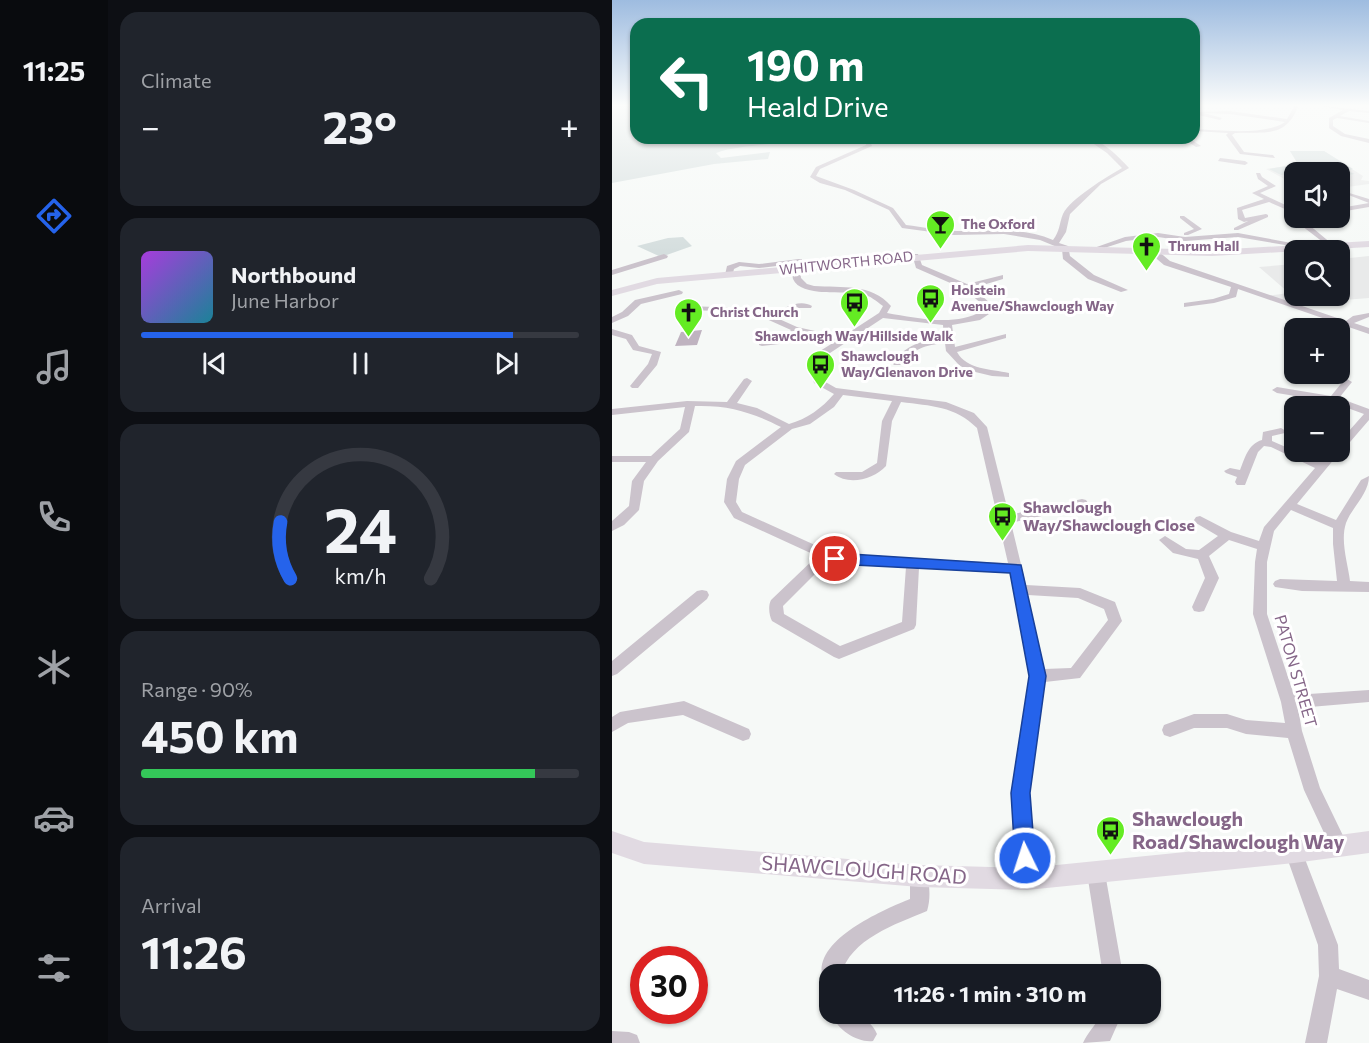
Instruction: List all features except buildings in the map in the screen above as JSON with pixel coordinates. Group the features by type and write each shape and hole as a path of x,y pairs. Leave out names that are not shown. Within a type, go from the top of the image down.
{"main road":[{"name":"WHITWORTH ROAD","path":"1350,244 1369,244"},
{"name":"WHITWORTH ROAD","path":"612,293 657,281 729,275 797,265 1028,248 1212,253 1284,248"},
{"name":"SHAWCLOUGH ROAD","path":"612,842 644,853 919,876 1027,879 1294,852 1369,842"}],"street":[{"path":"851,154 818,168 813,177 830,186 850,190 894,211 903,227 954,233 1004,232 1042,238 1065,248 1065,257 1091,277 1124,290"},
{"path":"1054,244 1063,232 1067,213 1099,183 1126,168 1112,154"},
{"path":"1244,154 1273,157"},
{"path":"1220,160 1246,165 1250,156"},
{"path":"1250,178 1259,176 1273,186 1255,193 1284,207"},
{"path":"1350,194 1369,201"},
{"path":"1236,229 1266,216 1244,220 1240,218 1239,209 1268,200"},
{"path":"1350,208 1369,205"},
{"path":"1182,217 1199,229 1185,233 1191,238"},
{"path":"1308,228 1324,240"},
{"path":"1095,249 1129,238 1158,235 1173,239 1238,235 1284,242"},
{"path":"1154,252 1167,263 1332,318"},
{"path":"612,273 664,256"},
{"path":"882,315 916,321 966,322 981,317 986,312 986,303 967,287 919,266 915,256"},
{"path":"797,265 797,279 803,285 813,288 865,290 880,297 887,306 882,315 823,353 815,368 817,381 833,391 946,405 970,414 982,427 1016,568 1038,676 1020,793 1027,879"},
{"path":"967,287 1000,276"},
{"path":"1187,305 1233,296 1232,292 1235,287"},
{"path":"635,386 652,365 657,352 636,348 629,337 612,325 638,302 679,292"},
{"path":"770,318 796,306 808,306"},
{"path":"686,308 752,310 797,329 843,340"},
{"path":"1350,322 1369,315"},
{"path":"947,321 947,340 950,351 957,360 975,370 1006,375"},
{"path":"1350,324 1369,332"},
{"path":"762,343 785,341 797,329"},
{"path":"950,351 1003,336"},
{"path":"897,363 907,350 931,342 947,340"},
{"path":"730,405 747,381"},
{"path":"1335,396 1345,384"},
{"path":"1277,390 1314,396"},
{"path":"841,392 830,405 806,422 788,427 740,463 733,479 730,502 738,515 835,559 1016,568"},
{"path":"840,474 862,477 877,470 882,464 887,421 898,399"},
{"path":"612,412 668,404 730,405 756,411 788,427"},
{"path":"612,527 635,507 638,482 654,459 685,430 691,404"},
{"path":"1350,406 1369,413 1350,435"},
{"path":"1268,444 1267,434 1281,431"},
{"path":"1230,471 1242,479 1253,451 1261,443 1321,467"},
{"path":"615,459 654,459"},
{"name":"PATON STREET","path":"1326,462 1268,530 1261,562 1260,614 1289,702 1294,731 1312,790 1339,846"},
{"path":"1344,585 1339,550 1339,526 1369,480"},
{"path":"1004,520 1082,502"},
{"path":"1289,505 1339,526"},
{"path":"1200,520 1227,535 1264,547"},
{"path":"1165,540 1175,550 1186,555 1202,555 1227,535"},
{"path":"826,555 776,604 777,617 839,653 909,625 913,563"},
{"path":"1199,607 1212,578 1202,555"},
{"path":"1280,584 1301,587 1344,585 1369,587"},
{"path":"1020,590 1080,593 1110,606 1115,621 1075,674 1038,676"},
{"path":"615,664 702,595"},
{"path":"1289,702 1369,696"},
{"path":"612,725 625,717 684,708 744,734"},
{"path":"1170,730 1194,721 1227,721 1246,727 1294,731"},
{"path":"1294,852 1328,945 1329,976 1316,1043"},
{"path":"1096,873 1111,964"},
{"path":"836,964 842,950 865,929 920,904 919,876"},
{"path":"1329,976 1369,990"},
{"path":"852,1024 866,1034"},
{"path":"1094,1043 1103,1034 1108,1024"},
{"path":"612,1042 629,1043"}],"shaded area":[{"path":"612,154 717,154 721,158 770,154 768,159 714,164 612,183"},
{"path":"1292,154 1328,154 1341,162 1297,162"},
{"path":"1292,154 1328,154 1342,162 1297,162"},
{"path":"1284,166 1284,179 1266,169"},
{"path":"1284,166 1284,175 1281,175 1269,169"},
{"path":"1350,168 1363,176 1361,180 1369,181 1369,184 1350,187"},
{"path":"683,237 692,246 661,257 637,246 668,238"},
{"path":"1369,256 1369,298 1350,300 1350,258"},
{"path":"1284,265 1284,289 1259,267"},
{"path":"1284,294 1284,301 1267,296"}],"place":[{"name":"The Oxford","path":"940,250"},
{"name":"Thrum Hall","path":"1147,272"},
{"name":"Holstein Avenue/Shawclough Way","path":"930,324"},
{"name":"Shawclough Way/Hillside Walk","path":"854,328"},
{"name":"Christ Church","path":"689,338"},
{"name":"Shawclough Way/Glenavon Drive","path":"820,390"},
{"name":"Shawclough Way/Shawclough Close","path":"1002,542"},
{"name":"Shawclough Road/Shawclough Way","path":"1111,856"}],"route":[{"path":"835,559 1016,568 1038,676 1020,793 1025,858"}]}
